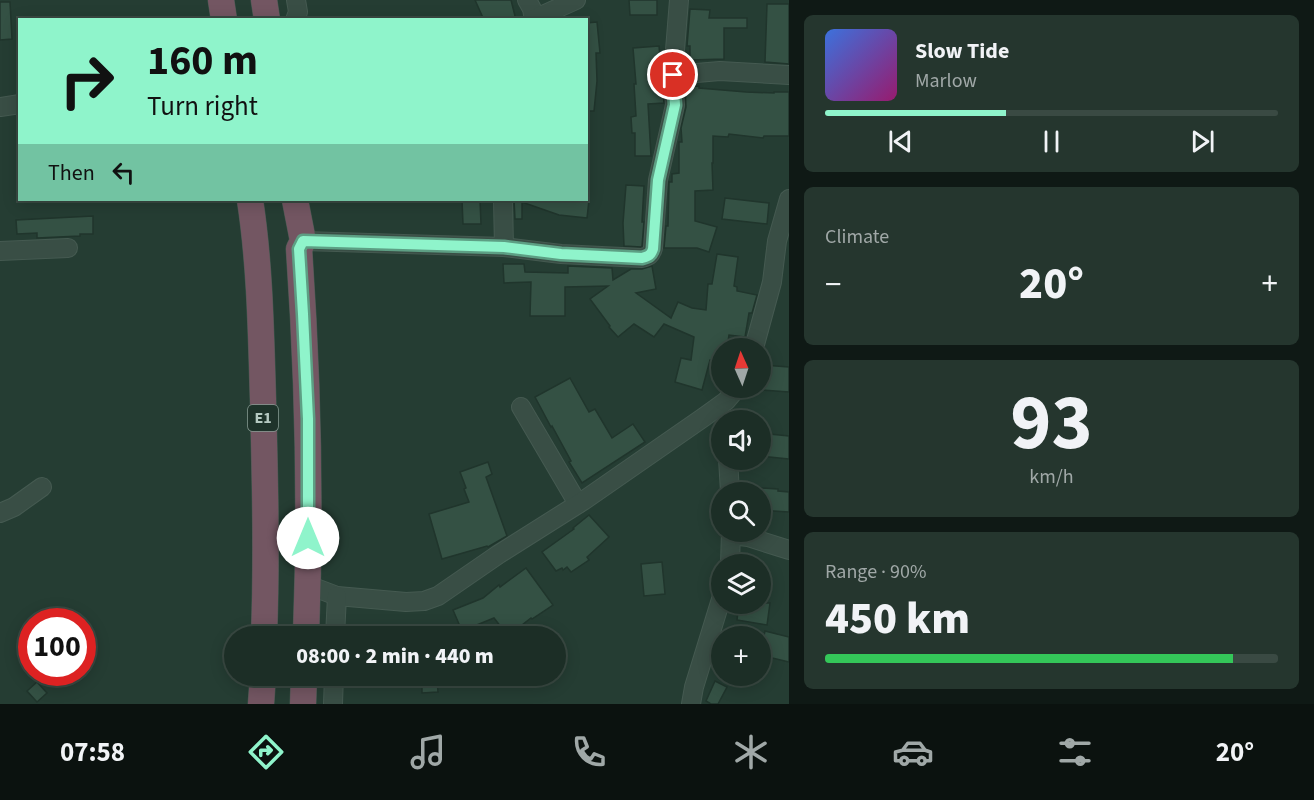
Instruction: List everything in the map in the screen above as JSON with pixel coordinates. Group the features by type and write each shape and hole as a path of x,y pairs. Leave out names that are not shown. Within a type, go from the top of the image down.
{"highway":[{"path":"221,0 224,18"},
{"path":"264,0 267,18"},
{"name":"E1","path":"250,201 257,274 262,387 266,561 264,626"},
{"path":"295,201 303,241 299,249 308,419 306,626"},
{"path":"261,704 262,686"},
{"path":"303,704 304,686"}],"street":[{"path":"296,0 298,12 296,18"},
{"path":"527,0 534,18"},
{"path":"536,18 576,0"},
{"path":"303,241 504,247 561,254 642,258 649,256 653,249 658,180 675,105 673,75 679,0"},
{"path":"673,75 720,71 789,75"},
{"path":"0,107 18,104"},
{"path":"758,338 780,283 777,241 785,225 789,199"},
{"path":"503,201 504,247"},
{"path":"0,251 68,248"},
{"path":"308,585 337,596 406,602 424,601 438,596 578,504 726,398"},
{"path":"521,407 578,504"},
{"path":"0,513 14,507 42,488"},
{"path":"764,542 789,550"},
{"path":"336,626 337,596"},
{"path":"691,704 716,614"},
{"path":"333,704 334,686"}],"building":[{"path":"475,0 511,0 516,18 483,18"},
{"path":"629,0 657,0 657,15 630,15"},
{"path":"0,2 10,2 12,39 0,40"},
{"path":"767,4 789,4 789,64 765,62"},
{"path":"690,9 710,10 709,18 747,18 747,28 724,28 724,59 690,60 690,46 687,46"},
{"path":"597,22 600,53 596,53 597,81 594,111 588,111 588,23"},
{"path":"659,46 664,103 648,104 651,156 635,156 635,133 632,133 631,117 636,116 633,48"},
{"path":"699,86 699,88 746,92 789,92 789,136 764,136 763,138 729,134 728,137 713,136 713,190 695,191 695,221 717,227 709,252 697,248 664,248 666,226 668,226 669,182 672,182 672,174 679,173 679,142 682,142 681,128 686,107 685,87"},
{"path":"626,185 644,186 641,247 624,246"},
{"path":"725,198 769,203 767,224 722,219"},
{"path":"589,200 587,218 559,215 522,202 522,219 515,219 514,201"},
{"path":"462,201 480,201 481,224 463,224"},
{"path":"93,216 93,234 37,238 37,233 17,234 16,220"},
{"path":"717,254 738,257 734,286 737,287 737,291 757,295 752,313 749,313 745,337 729,335 729,338 711,338 711,360 702,390 675,382 681,358 691,360 694,337 664,324 654,337 634,324 618,337 590,299 608,286 565,287 565,316 530,316 531,282 504,283 503,264 524,264 525,272 568,273 568,266 612,268 613,280 631,269 652,266 656,289 636,293 671,318 678,302 692,308 706,310 708,284 712,284"},
{"path":"771,366 789,367 789,392 771,391"},
{"path":"570,378 589,412 595,409 612,438 633,424 645,442 582,483 535,397"},
{"path":"771,434 789,436 789,459 771,457"},
{"path":"488,462 492,474 486,477 507,536 488,547 442,559 429,514 469,502 460,472"},
{"path":"771,489 789,492 789,512 771,511"},
{"path":"589,515 609,537 587,557 589,560 571,572 567,567 556,571 542,552"},
{"path":"662,562 665,594 644,596 641,564"},
{"path":"526,568 553,605 521,626 500,626 494,618 474,626 460,626 453,610 483,598 499,585 500,587"},
{"path":"738,614 768,614 767,625 737,620"},
{"path":"771,632 789,637 789,662 771,658"},
{"path":"33,686 41,686 47,693 37,702 27,691"},
{"path":"422,686 438,686 438,692 422,693"},
{"path":"713,686 727,687 718,704 706,701"}],"route":[{"path":"308,538 308,419 299,249 303,241 504,247 561,254 642,258 649,256 653,249 658,180 675,105 673,75"}]}
